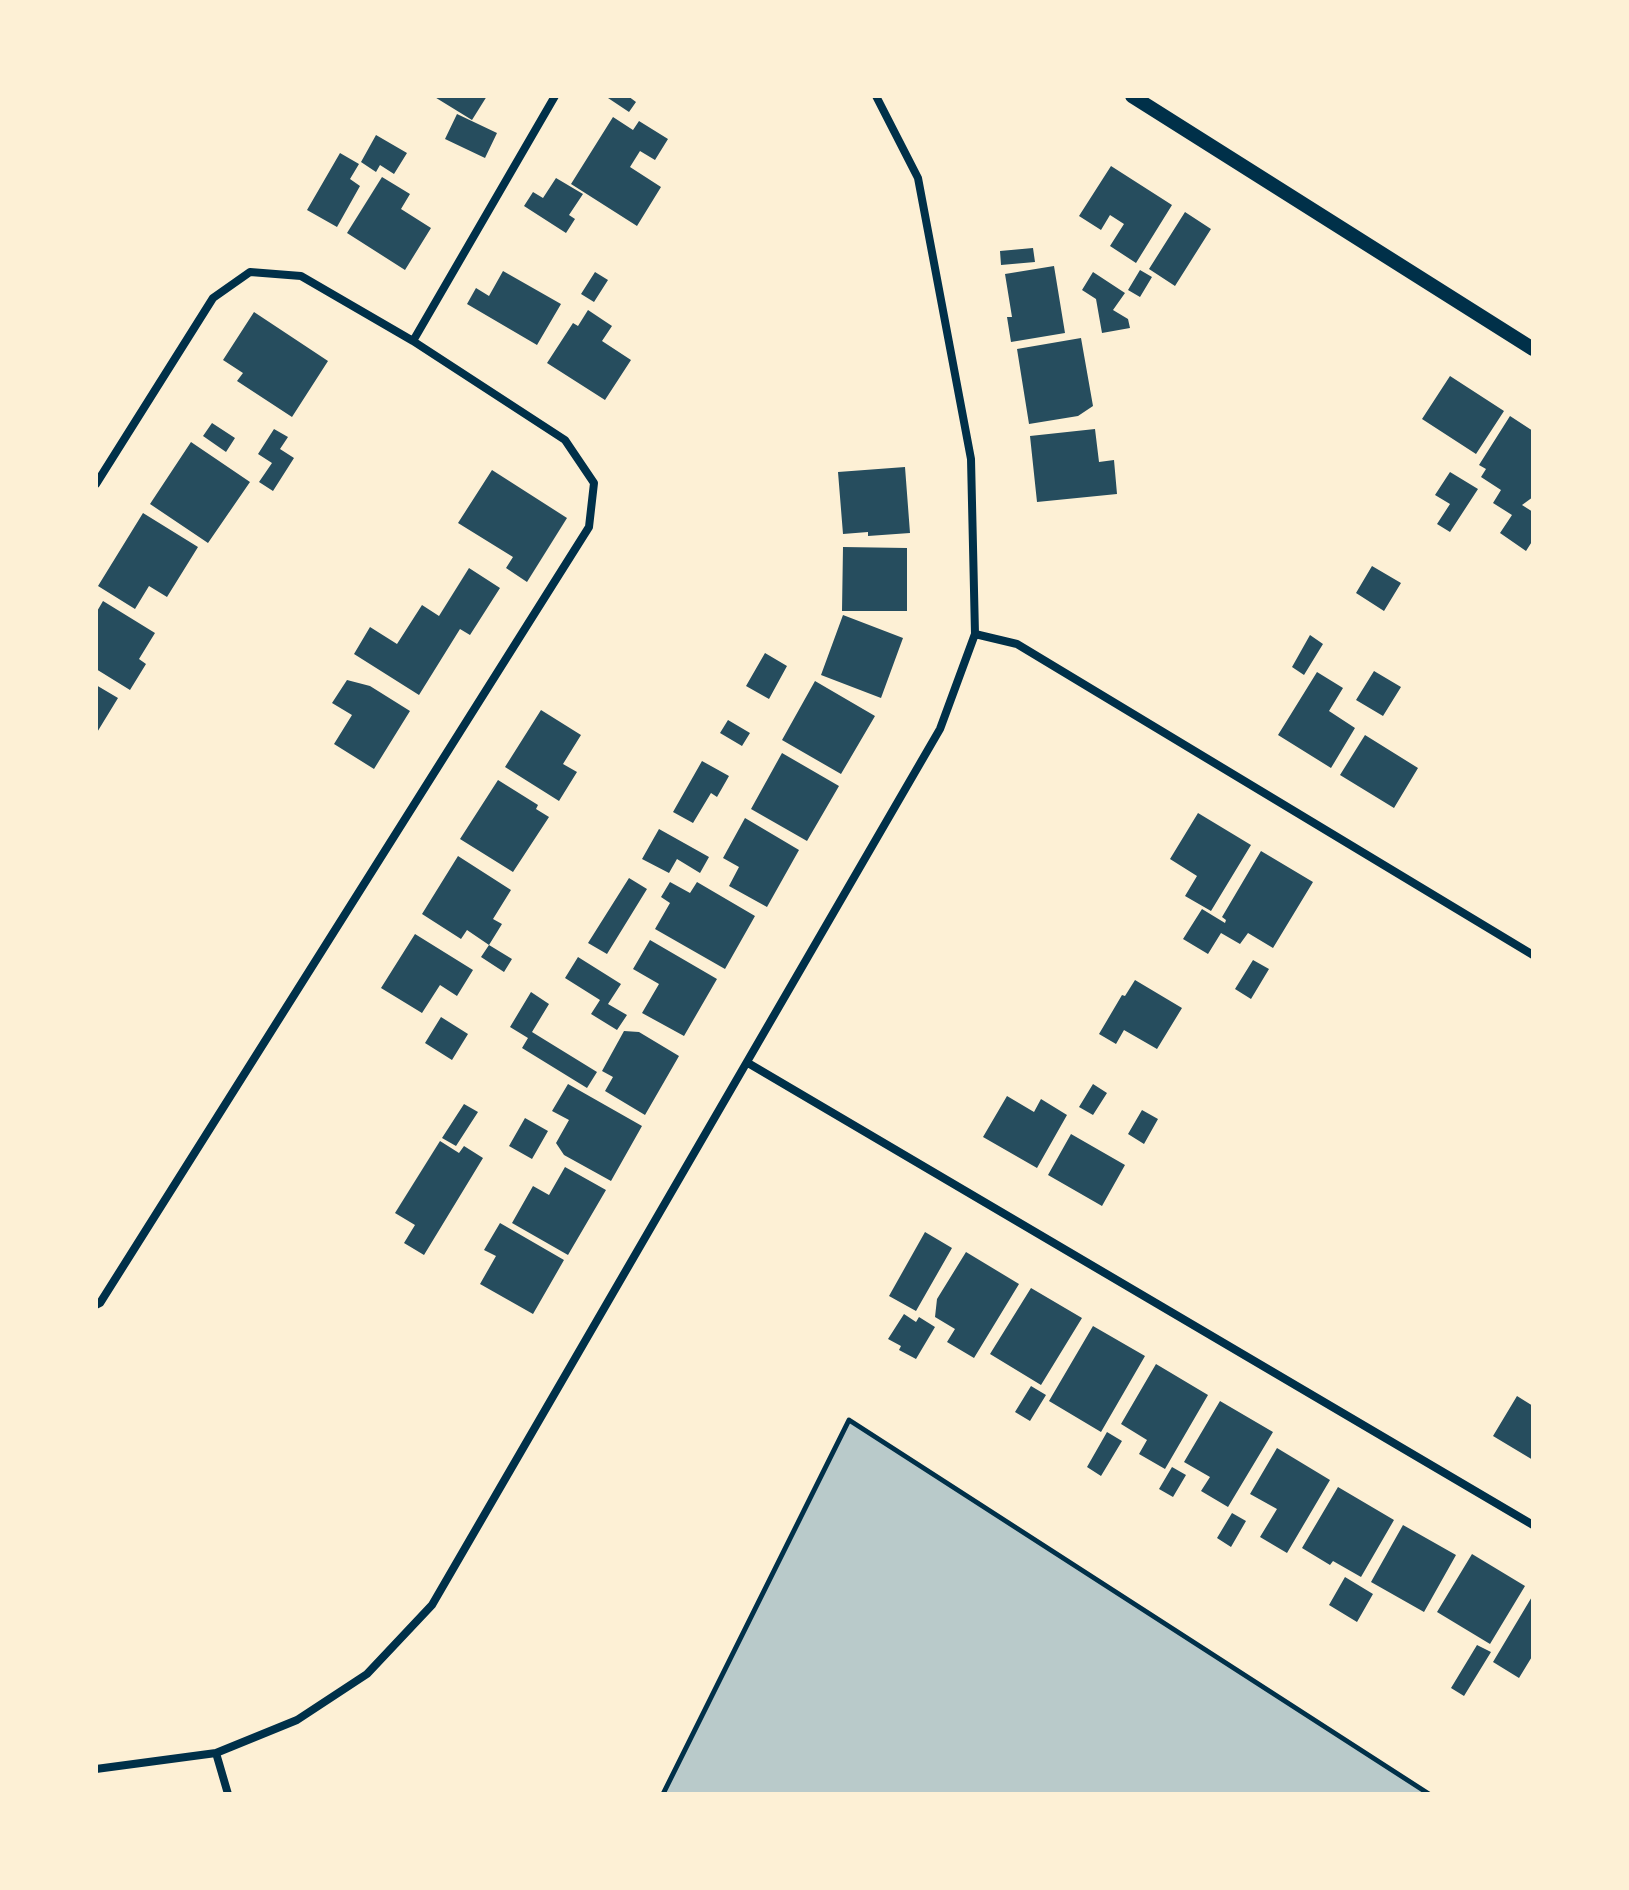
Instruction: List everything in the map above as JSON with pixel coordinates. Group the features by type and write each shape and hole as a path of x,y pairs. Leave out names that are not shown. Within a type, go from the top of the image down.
{"street":[{"path":"413,341 555,96"},
{"path":"96,1769 216,1753 297,1720 367,1674 432,1605 940,729 975,634 971,459 918,178 876,96"},
{"path":"1132,96 1533,349"},
{"path":"96,484 213,298 250,272 301,276 413,341 565,440 594,483 589,527 109,1289 96,1305"},
{"path":"975,634 1017,644 1533,955"},
{"path":"748,1063 1533,1525"},
{"path":"216,1753 228,1794"}],"path":[{"path":"663,1794 849,1420 1429,1794"}],"shaded area":[{"path":"849,1420 1429,1794 663,1794"}],"building":[{"path":"433,96 487,96 472,120"},
{"path":"605,96 628,96 636,102 629,112"},
{"path":"457,114 497,133 485,158 445,139"},
{"path":"613,117 633,130 639,121 668,139 655,160 640,151 630,167 661,187 637,226 571,184"},
{"path":"376,135 407,153 394,174 380,165 376,172 361,162"},
{"path":"340,153 359,164 350,179 360,186 337,227 307,210"},
{"path":"1111,166 1172,205 1136,263 1110,246 1124,224 1110,215 1101,230 1079,216"},
{"path":"382,177 410,194 401,209 431,228 405,270 347,233"},
{"path":"556,178 583,194 569,215 575,219 566,233 524,206 533,192 543,198"},
{"path":"1185,212 1211,229 1175,286 1149,269"},
{"path":"1033,248 1035,262 1001,265 1000,251"},
{"path":"1054,266 1065,333 1011,342 1007,317 1012,317 1005,274"},
{"path":"1140,270 1152,277 1140,297 1128,290"},
{"path":"503,271 561,304 537,345 467,304 476,288 489,296"},
{"path":"595,272 608,280 594,302 581,294"},
{"path":"1093,272 1125,293 1113,310 1128,319 1130,328 1102,333 1096,299 1082,290"},
{"path":"588,310 612,326 602,341 631,360 605,400 547,363 573,323 578,326"},
{"path":"254,312 328,361 292,417 237,381 243,373 223,360"},
{"path":"1081,338 1093,406 1078,416 1029,424 1017,349"},
{"path":"1450,376 1504,411 1476,454 1422,419"},
{"path":"1510,416 1533,431 1533,497 1522,505 1533,512 1533,540 1526,551 1500,533 1512,515 1493,503 1501,490 1481,477 1486,469 1479,465"},
{"path":"212,423 235,438 226,452 203,436"},
{"path":"274,429 288,437 280,449 294,458 273,491 259,482 272,463 258,454"},
{"path":"1095,429 1099,462 1114,460 1117,494 1037,502 1030,436"},
{"path":"191,442 250,482 208,543 150,504"},
{"path":"905,467 910,533 843,534 838,472"},
{"path":"492,470 567,518 527,582 506,568 513,557 458,523"},
{"path":"1450,472 1478,489 1450,532 1437,524 1450,504 1435,495"},
{"path":"143,513 198,547 167,597 149,586 135,609 98,586"},
{"path":"843,547 907,548 907,611 842,611"},
{"path":"1372,566 1401,583 1384,611 1356,593"},
{"path":"469,568 500,588 470,635 460,629 419,695 354,654 370,627 397,644 422,605 439,616"},
{"path":"103,601 155,633 139,659 146,664 130,690 96,669 96,613"},
{"path":"843,615 903,638 881,698 821,675"},
{"path":"1310,635 1323,644 1304,675 1292,667"},
{"path":"765,653 787,666 769,699 746,686"},
{"path":"1374,671 1401,687 1383,716 1356,700"},
{"path":"1317,672 1343,688 1329,711 1355,728 1331,768 1278,735"},
{"path":"347,680 370,686 410,711 374,769 334,744 352,715 332,703"},
{"path":"815,681 875,716 841,774 782,740"},
{"path":"96,685 118,698 96,734"},
{"path":"541,710 581,735 563,764 577,772 559,801 505,767"},
{"path":"728,720 750,733 742,746 720,733"},
{"path":"1365,735 1418,768 1394,808 1340,775"},
{"path":"782,753 839,786 807,841 751,809"},
{"path":"702,761 729,776 717,797 711,793 693,823 673,812"},
{"path":"498,780 538,805 536,809 549,817 513,872 460,839"},
{"path":"1198,813 1251,845 1211,911 1185,896 1197,876 1170,859"},
{"path":"745,818 799,850 767,907 729,886 739,867 723,858"},
{"path":"659,829 709,857 700,873 677,859 669,873 642,859"},
{"path":"1261,851 1313,882 1273,948 1248,933 1240,944 1221,933 1208,954 1183,939 1202,909 1225,923 1222,917"},
{"path":"458,856 511,890 493,919 502,924 489,945 467,930 461,939 422,914"},
{"path":"629,878 647,889 607,954 588,943"},
{"path":"670,882 690,893 697,882 755,916 725,969 655,929 670,903 661,897"},
{"path":"415,934 473,970 457,996 440,985 422,1013 381,988"},
{"path":"650,940 717,979 684,1036 642,1013 659,984 633,969"},
{"path":"489,945 512,959 504,972 481,957"},
{"path":"578,957 621,984 608,1004 627,1015 617,1030 591,1014 600,1000 565,978"},
{"path":"1253,960 1269,969 1251,999 1235,989"},
{"path":"1135,980 1182,1008 1157,1049 1124,1030 1116,1044 1099,1034 1122,995 1125,996"},
{"path":"531,992 549,1004 532,1032 597,1072 587,1088 522,1048 528,1038 510,1027"},
{"path":"441,1017 468,1034 452,1060 425,1043"},
{"path":"624,1031 639,1032 679,1056 645,1115 605,1091 613,1077 602,1071"},
{"path":"568,1084 642,1126 611,1181 564,1155 556,1143 569,1120 552,1111"},
{"path":"1093,1084 1107,1093 1093,1115 1079,1107"},
{"path":"1007,1096 1034,1112 1041,1099 1067,1115 1037,1168 983,1137"},
{"path":"464,1104 478,1112 456,1146 442,1138"},
{"path":"1142,1110 1158,1119 1144,1144 1128,1134"},
{"path":"525,1118 548,1131 532,1159 509,1146"},
{"path":"1071,1134 1125,1165 1102,1206 1048,1175"},
{"path":"440,1141 459,1153 464,1146 483,1158 424,1255 404,1243 415,1225 395,1213"},
{"path":"565,1167 606,1190 568,1255 512,1223 533,1186 549,1195"},
{"path":"500,1223 564,1260 533,1314 480,1284 496,1256 484,1250"},
{"path":"925,1232 952,1248 916,1311 889,1296"},
{"path":"966,1252 1019,1284 974,1358 947,1342 955,1329 935,1317 937,1299"},
{"path":"1031,1288 1082,1318 1041,1385 990,1354"},
{"path":"904,1314 916,1322 919,1317 935,1327 916,1359 899,1350 901,1346 888,1339"},
{"path":"1093,1326 1145,1356 1101,1432 1049,1401"},
{"path":"1156,1364 1208,1395 1165,1469 1139,1454 1147,1440 1121,1424"},
{"path":"1031,1386 1046,1395 1030,1421 1015,1412"},
{"path":"1517,1396 1533,1406 1533,1460 1493,1436"},
{"path":"1220,1401 1273,1432 1228,1507 1201,1491 1210,1477 1184,1462"},
{"path":"1107,1432 1122,1441 1101,1476 1087,1467"},
{"path":"1277,1448 1330,1480 1287,1553 1260,1537 1277,1509 1250,1494"},
{"path":"1172,1467 1186,1475 1173,1497 1159,1489"},
{"path":"1338,1487 1394,1520 1361,1577 1333,1561 1330,1565 1302,1548"},
{"path":"1232,1513 1246,1521 1231,1547 1217,1538"},
{"path":"1403,1525 1456,1555 1424,1612 1371,1582"},
{"path":"1472,1554 1525,1586 1490,1644 1437,1612"},
{"path":"1345,1577 1373,1594 1357,1622 1329,1605"},
{"path":"1533,1595 1533,1655 1519,1678 1493,1662"},
{"path":"1477,1645 1491,1652 1464,1696 1451,1688"}]}
